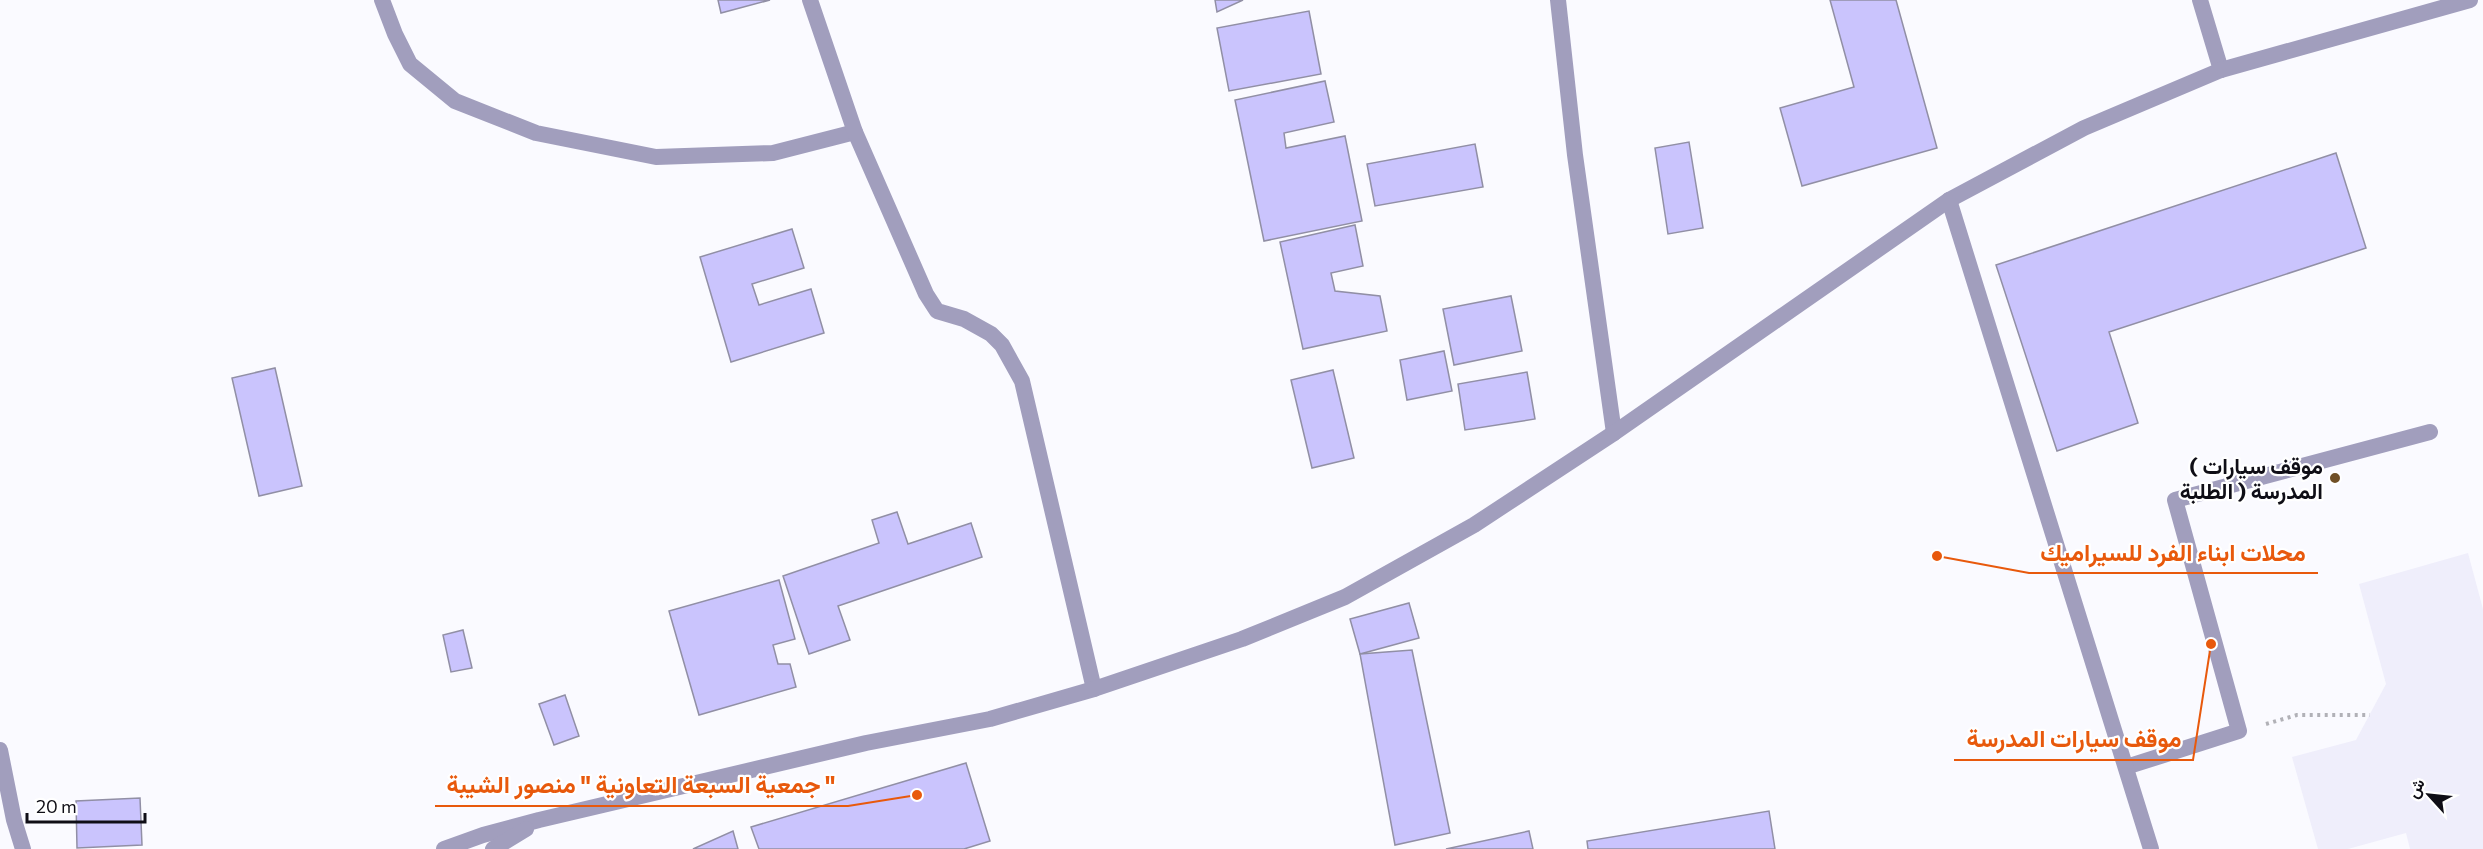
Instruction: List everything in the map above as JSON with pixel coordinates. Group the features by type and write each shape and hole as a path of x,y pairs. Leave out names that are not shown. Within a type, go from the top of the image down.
{"street":[{"path":"382,0 410,64 455,101 536,134 656,157 773,153 855,132"},
{"path":"810,0 855,132 926,294 937,310 964,319 991,334 1002,345 1022,381 1094,689"},
{"path":"1558,0 1575,155 1614,433"},
{"path":"2200,0 2221,70"},
{"path":"444,849 540,820 866,743 990,718 1094,689 1242,639 1345,597 1474,525 1614,433 1949,200 2084,128 2221,70 2470,0"},
{"path":"1949,200 2151,849"},
{"path":"2126,767 2239,731 2175,500 2430,432"},
{"path":"0,750 14,820 23,849"},
{"path":"493,849 540,820"}],"path":[{"path":"2239,731 2297,715 2370,714"}],"shaded area":[{"path":"2468,553 2483,609 2483,849 2410,849 2406,833 2348,849 2318,849 2292,757 2356,740 2386,684 2359,584"}],"building":[{"path":"718,0 770,0 721,13"},
{"path":"1215,0 1243,0 1217,12"},
{"path":"1830,0 1896,0 1937,148 1802,186 1780,108 1854,87"},
{"path":"1309,11 1321,74 1229,91 1217,28"},
{"path":"1325,81 1334,122 1284,133 1286,148 1345,136 1362,221 1264,241 1235,100"},
{"path":"1689,142 1703,228 1668,234 1655,148"},
{"path":"1475,144 1483,187 1375,206 1367,164"},
{"path":"2336,153 2366,248 2109,332 2138,423 2057,451 1996,265"},
{"path":"1355,225 1363,266 1331,273 1335,291 1380,296 1387,331 1303,349 1280,242"},
{"path":"792,229 804,268 752,284 759,305 811,289 824,333 731,362 700,257"},
{"path":"1511,296 1522,351 1454,365 1443,309"},
{"path":"1444,351 1452,391 1407,400 1400,360"},
{"path":"275,368 302,486 259,496 232,378"},
{"path":"1333,370 1354,458 1312,468 1291,380"},
{"path":"1527,372 1535,419 1465,430 1458,384"},
{"path":"897,512 908,544 971,523 982,557 838,606 850,640 809,654 783,576 879,543 872,520"},
{"path":"779,580 795,639 773,645 778,664 790,664 796,687 699,715 669,611"},
{"path":"1409,603 1419,638 1360,654 1350,619"},
{"path":"463,630 472,668 451,672 443,635"},
{"path":"1412,650 1450,833 1395,845 1360,654"},
{"path":"565,695 579,736 554,745 539,704"},
{"path":"966,763 990,841 964,849 759,849 751,827"},
{"path":"140,798 142,845 77,848 76,801"},
{"path":"1769,811 1775,849 1588,849 1587,841"},
{"path":"733,831 738,849 693,849"},
{"path":"1529,831 1533,849 1446,849"}],"place":[{"name":"( موقف سيارات المدرسة ( الطلبة","path":"2335,478"},
{"name":"محلات ابناء الفرد للسيراميك","path":"1937,556"},
{"name":"موقف سيارات المدرسة","path":"2211,644"},
{"name":"جمعية السبعة التعاونية \" منصور الشيبة \"","path":"917,795"}]}
